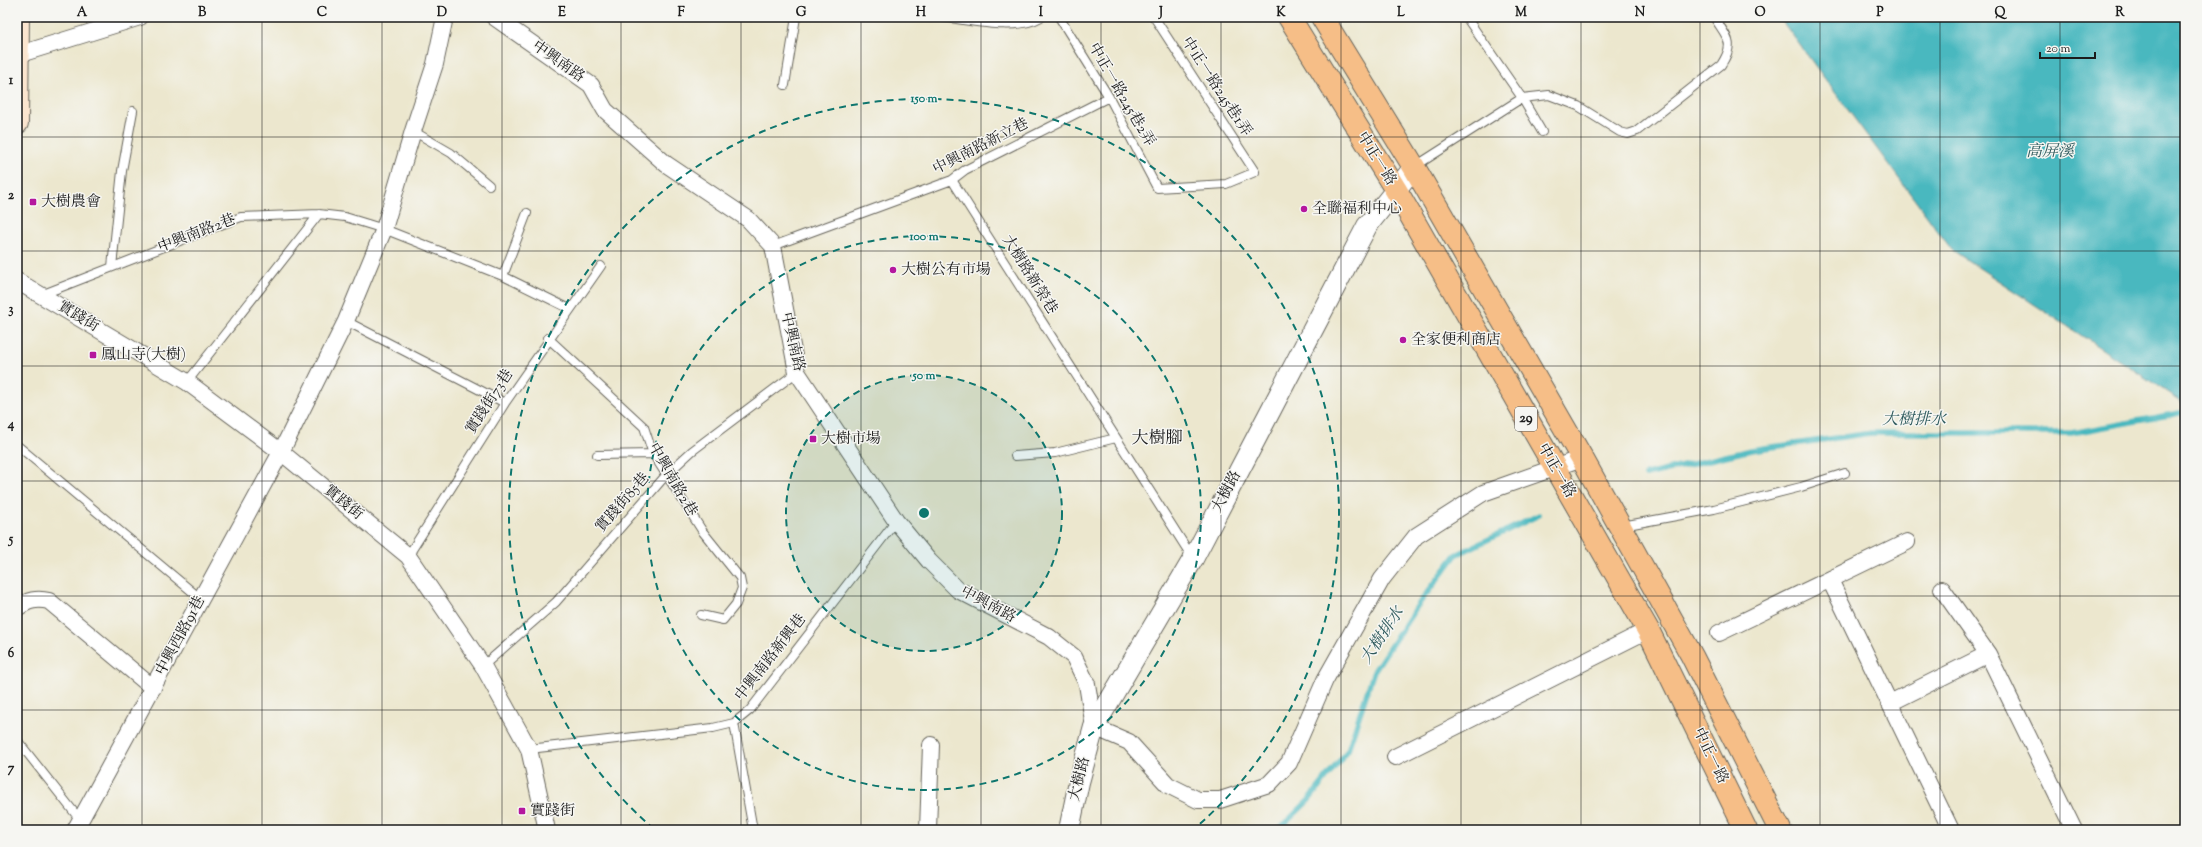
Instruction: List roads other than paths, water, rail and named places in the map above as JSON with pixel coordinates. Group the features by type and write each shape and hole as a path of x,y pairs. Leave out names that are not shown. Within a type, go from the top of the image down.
{"main road":[{"path":"17,123 18,17"},
{"name":"中正一路","path":"1289,17 1396,190 1648,630 1746,830"},
{"name":"中正一路","path":"1322,17 1414,167 1582,458 1692,656 1780,830"}],"street":[{"path":"17,55 140,17"},
{"path":"281,452 346,321 384,230 412,131 435,64 445,17"},
{"name":"中興南路","path":"494,17 591,85 605,110 661,160 748,219 773,246 797,372 896,521 929,561 958,590 1049,637 1074,657 1087,684 1094,727"},
{"name":"大樹路","path":"1069,830 1079,782 1094,727 1193,559 1367,226 1414,167"},
{"name":"實踐街","path":"17,281 187,382 281,452 408,556 483,666 529,749 547,830"},
{"name":"中興西路91巷","path":"78,826 281,452"},
{"path":"1094,727 1130,742 1168,785 1198,800 1220,800 1269,784 1290,763 1324,680 1382,579 1416,536 1482,493 1555,469 1582,458"},
{"path":"1720,633 1907,542"},
{"path":"1830,580 1951,830"},
{"path":"1942,589 1988,654 2074,830"},
{"path":"17,608 23,603 37,598 49,601 153,688"},
{"path":"1395,757 1648,630"},
{"path":"1890,703 1988,654"},
{"path":"928,830 931,745"}],"lane":[{"path":"785,86 796,17"},
{"path":"942,17 1014,25 1034,22 1041,17"},
{"name":"中正一路245巷2弄","path":"1059,17 1109,97 1157,188"},
{"name":"中正一路245巷1弄","path":"1154,17 1255,172 1226,184 1157,188"},
{"path":"1466,17 1522,98 1542,132"},
{"path":"1414,167 1522,98 1549,95 1578,106 1620,132 1628,134 1637,131 1721,65 1729,53 1730,43 1714,17"},
{"name":"中興南路新立巷","path":"773,246 952,180 966,170 1109,97"},
{"path":"112,267 122,171 133,110"},
{"path":"412,131 451,153 489,185"},
{"name":"大樹路新榮巷","path":"952,180 1193,559"},
{"path":"503,276 527,213"},
{"path":"187,382 319,214"},
{"name":"中興南路2巷","path":"41,295 241,217 319,214 345,217 384,230 503,276 570,308"},
{"name":"實踐街73巷","path":"408,556 548,338 601,266"},
{"path":"346,321 505,403"},
{"name":"中興南路2巷","path":"548,338 644,428 653,454 667,474 702,532 740,578 742,588 736,604 723,620 701,615"},
{"name":"實踐街85巷","path":"483,666 556,602 667,474 692,450 797,372"},
{"path":"1015,456 1055,453 1116,438"},
{"path":"18,446 201,599"},
{"path":"597,455 653,454"},
{"path":"1619,526 1714,509 1801,487 1845,473"},
{"name":"中興南路新興巷","path":"529,749 713,728 734,723 750,710 896,521"},
{"path":"734,723 753,830"},
{"name":"中興西路91巷","path":"17,740 78,826"}],"water":[{"name":"高屏溪","path":"1779,17 2185,17 2185,404 1952,250"}],"waterway":[{"name":"大樹排水","path":"1646,475 1751,450 1872,433 2072,433 2185,412"},
{"name":"大樹排水","path":"1278,830 1309,800 1348,750 1374,671 1418,605 1456,555 1539,515"}],"place":[{"name":"大樹農會","path":"33,202"},
{"name":"全聯福利中心","path":"1304,209"},
{"name":"大樹公有市場","path":"893,270"},
{"name":"全家便利商店","path":"1403,340"},
{"name":"鳳山寺(大樹)","path":"93,355"},
{"name":"大樹市場","path":"813,439"},
{"name":"實踐街","path":"522,811"}],"district":[{"name":"大樹腳","path":"1157,439"}]}
